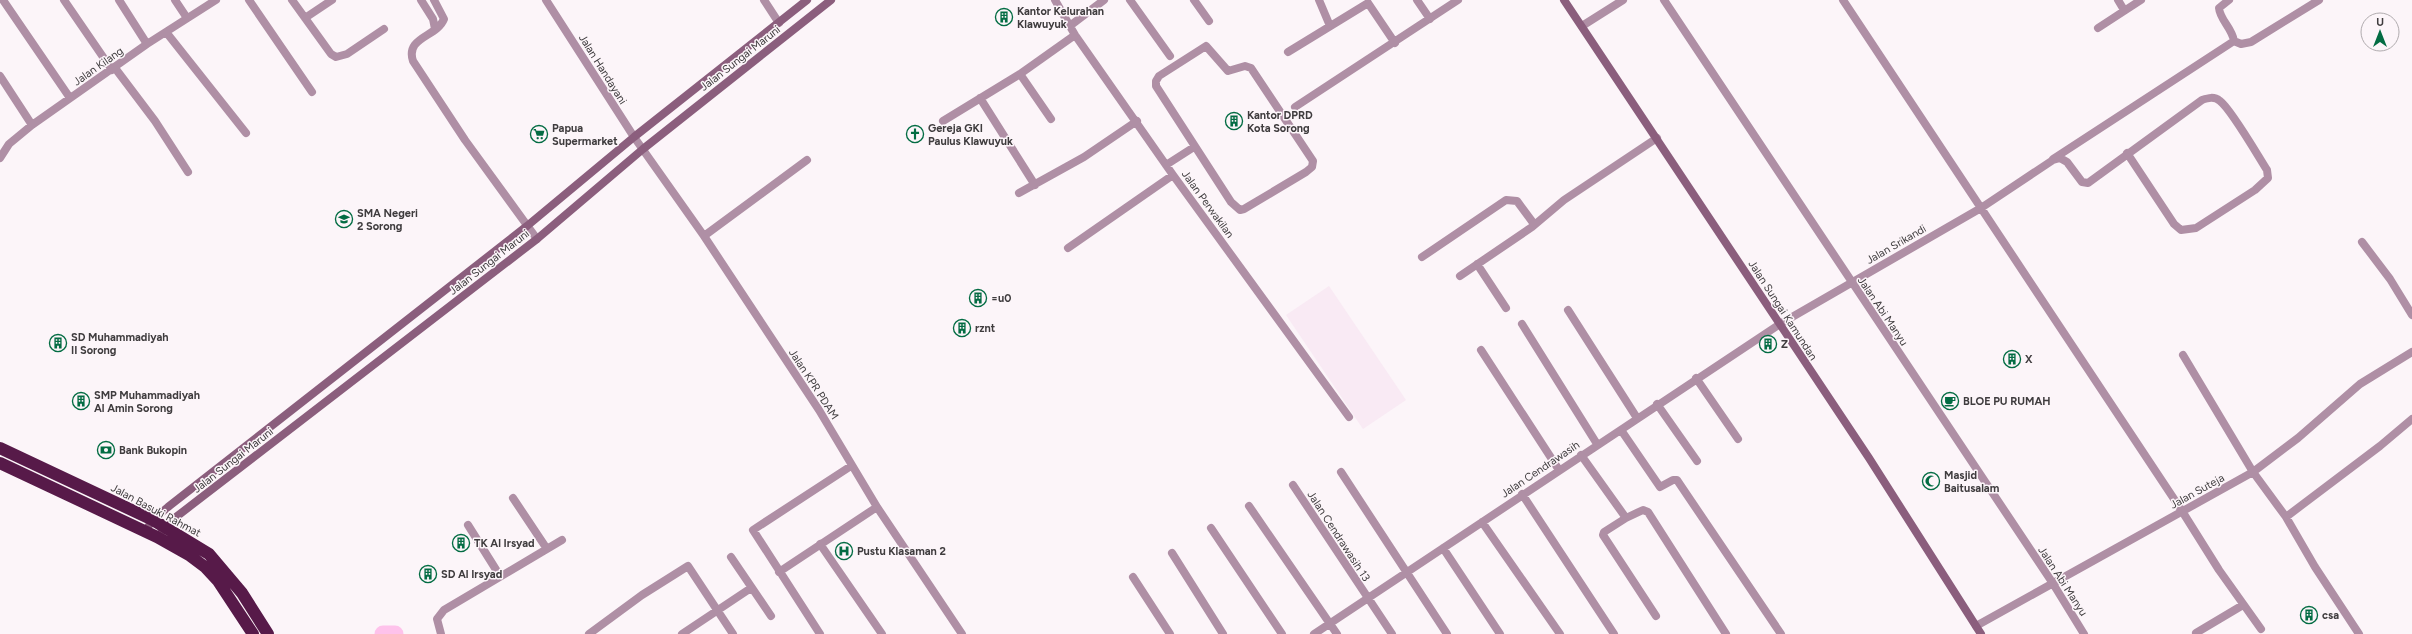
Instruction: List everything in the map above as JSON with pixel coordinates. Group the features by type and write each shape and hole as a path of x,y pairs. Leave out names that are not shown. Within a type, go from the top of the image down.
{"highway":[{"name":"Jalan Basuki Rahmat","path":"0,448 153,520 209,554 242,593 265,629"},
{"name":"Jalan Basuki Rahmat","path":"0,463 157,537 205,567 218,581 252,632"}],"main road":[{"name":"Jalan Sungai Maruni","path":"145,531 153,520 527,226 634,137 807,0"},
{"name":"Jalan Sungai Maruni","path":"157,537 165,527 537,240 643,149 831,0"},
{"name":"Jalan Sungai Kamundan","path":"1564,0 1869,458 1981,634"}],"street":[{"path":"3,0 70,98"},
{"path":"64,0 113,69 155,121 188,172"},
{"path":"119,0 147,44"},
{"path":"175,0 187,18"},
{"name":"Jalan Kilang","path":"0,157 10,144 32,125 147,44 216,0"},
{"path":"249,0 312,92"},
{"path":"292,0 331,54 336,57 347,54 384,29"},
{"path":"305,18 332,0"},
{"path":"421,0 433,19 435,29"},
{"path":"434,0 444,19 435,29 413,45 411,50 413,61 461,134 537,240"},
{"name":"Jalan Handayani","path":"546,0 643,149"},
{"path":"764,0 779,23"},
{"name":"Jalan Perwakilan","path":"1055,0 1071,24 1075,35 1137,121 1173,175 1349,416"},
{"path":"1071,24 1104,0"},
{"path":"1130,0 1170,56"},
{"path":"1194,0 1209,22"},
{"path":"1319,0 1330,26"},
{"path":"1417,0 1430,19"},
{"path":"1295,107 1395,43 1458,0"},
{"path":"1582,26 1623,0"},
{"name":"Jalan Abi Manyu","path":"1664,0 2052,582 2084,634"},
{"path":"1844,0 2182,511 2243,606 2261,628"},
{"path":"2118,0 2124,10"},
{"path":"2098,28 2141,0"},
{"path":"2229,0 2219,8 2220,14 2233,33 2234,41 2241,44 2251,42 2319,0"},
{"path":"1288,52 1369,3 1395,43"},
{"path":"166,32 246,133"},
{"path":"943,121 1020,74 1075,35"},
{"name":"Jalan Srikandi","path":"1780,324 1981,208 2234,41"},
{"path":"1206,46 1226,70 1232,70 1245,66 1251,68 1310,155 1313,164 1306,172 1247,208 1240,210 1231,202 1194,147 1155,84 1159,76 1206,46"},
{"path":"1020,74 1051,119"},
{"path":"0,76 32,125"},
{"path":"2053,160 2060,158 2067,162 2082,182 2088,183 2127,153 2202,100 2211,97 2220,100 2229,112 2267,170 2268,178 2255,190 2196,228 2181,230 2174,224 2127,153"},
{"path":"980,98 1035,185"},
{"path":"1019,194 1084,157 1137,121"},
{"path":"1460,276 1534,224 1564,200 1657,138"},
{"path":"1166,165 1194,147"},
{"name":"Jalan KPR PDAM","path":"643,149 704,236 819,410 851,466 877,507 962,634"},
{"path":"704,236 808,160"},
{"path":"1068,248 1173,175"},
{"path":"1422,257 1506,200 1517,201 1534,224"},
{"path":"2362,242 2390,279 2412,315"},
{"path":"1477,264 1506,308"},
{"path":"1568,310 1637,418"},
{"path":"1522,324 1597,444"},
{"name":"Jalan Cendrawasih","path":"1314,634 1696,378 1780,324"},
{"path":"1481,350 1559,470"},
{"name":"Jalan Suteja","path":"1976,626 2052,582 2253,472 2298,438 2360,384 2412,352"},
{"path":"2184,355 2253,472 2286,517 2315,568 2359,634"},
{"path":"1696,378 1738,439"},
{"path":"1658,404 1697,461"},
{"path":"2286,517 2380,446 2412,419"},
{"path":"1620,430 1660,487 1673,480 1677,480 1780,634"},
{"path":"1581,455 1626,518"},
{"path":"820,634 753,534 754,528 851,466"},
{"path":"1341,472 1447,634"},
{"name":"Jalan Cendrawasih 13","path":"1293,485 1367,599 1392,634"},
{"path":"1522,494 1614,634"},
{"path":"513,498 547,549"},
{"path":"1249,506 1338,634"},
{"path":"779,572 877,507"},
{"path":"1656,616 1603,535 1604,532 1626,518 1643,510 1648,512 1726,634"},
{"path":"1482,522 1560,634"},
{"path":"468,525 500,576"},
{"path":"1211,528 1282,634"},
{"path":"441,634 437,620 441,614 500,576 562,540"},
{"path":"820,544 882,634"},
{"path":"1443,548 1500,634"},
{"path":"1172,553 1223,634"},
{"path":"731,557 771,616"},
{"path":"589,634 687,566 690,567 733,634"},
{"path":"1133,578 1170,634"},
{"path":"682,634 751,588"},
{"path":"2196,633 2243,606"}],"shaded area":[{"path":"1329,286 1406,400 1363,429 1286,315"}],"waterway":[{"path":"383,634 395,634"}],"place":[{"name":"Kantor Kelurahan Klawuyuk","path":"1004,17"},
{"name":"Kantor DPRD Kota Sorong","path":"1234,121"},
{"name":"Papua Supermarket","path":"539,134"},
{"name":"Gereja GKI Paulus Klawuyuk","path":"915,134"},
{"name":"SMA Negeri 2 Sorong","path":"344,219"},
{"name":"=u0","path":"978,298"},
{"name":"rznt","path":"962,328"},
{"name":"SD Muhammadiyah II Sorong","path":"58,343"},
{"name":"Z","path":"1768,344"},
{"name":"X","path":"2012,359"},
{"name":"SMP Muhammadiyah Al Amin Sorong","path":"81,401"},
{"name":"BLOE PU RUMAH","path":"1950,401"},
{"name":"Bank Bukopin","path":"106,450"},
{"name":"Masjid Baitusalam","path":"1931,481"},
{"name":"TK Al Irsyad","path":"461,543"},
{"name":"Pustu Klasaman 2","path":"844,551"},
{"name":"SD Al Irsyad","path":"428,574"},
{"name":"csa","path":"2309,615"}]}
